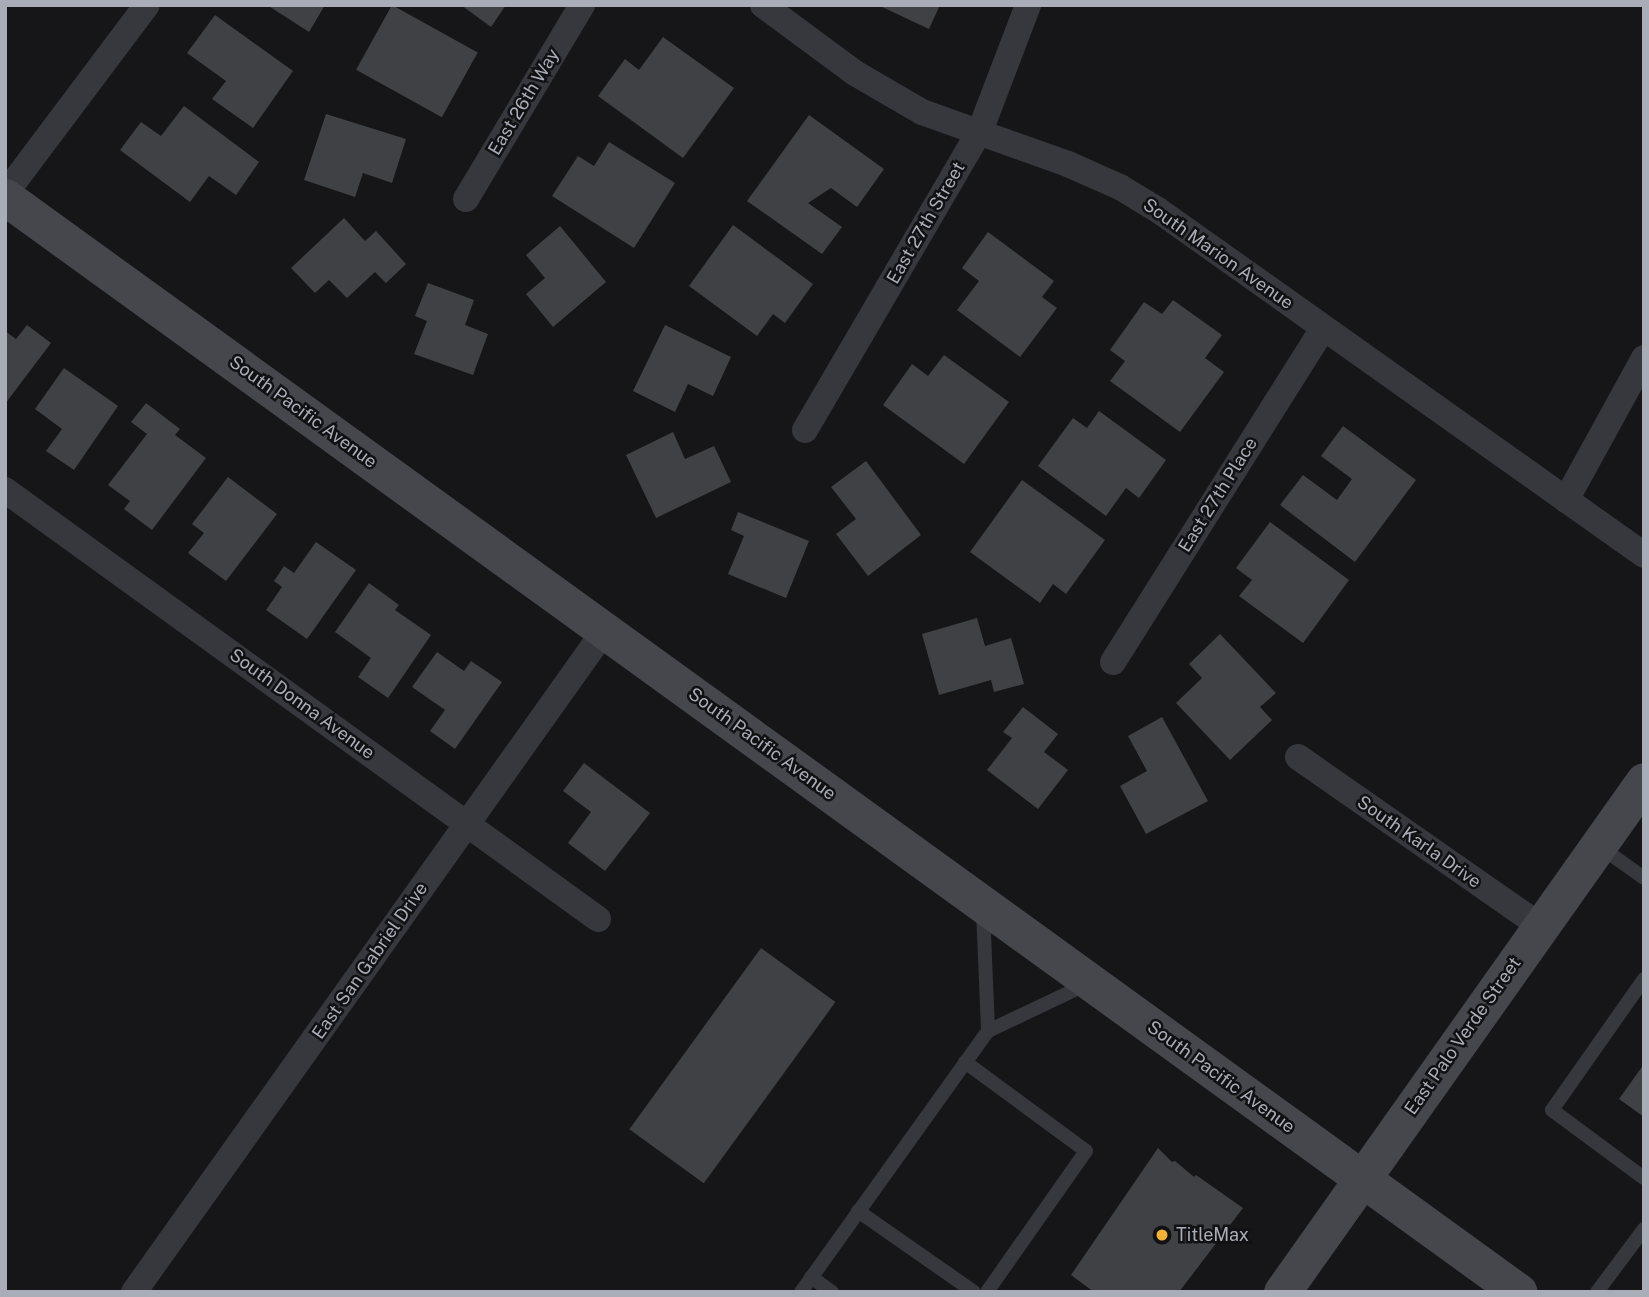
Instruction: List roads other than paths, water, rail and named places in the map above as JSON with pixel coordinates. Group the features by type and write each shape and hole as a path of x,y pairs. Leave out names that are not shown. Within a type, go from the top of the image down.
{"main road":[{"name":"South Pacific Avenue","path":"5,196 1519,1292"},
{"name":"East Palo Verde Street","path":"1282,1292 1644,781"}],"street":[{"path":"5,196 147,5"},
{"name":"East 26th Way","path":"466,199 582,5"},
{"name":"South Marion Avenue","path":"763,5 866,79 922,111 1120,187 1158,210 1644,555"},
{"name":"East 27th Street","path":"804,430 979,131 1028,5"},
{"name":"East 27th Place","path":"1113,662 1323,328"},
{"path":"1566,500 1644,358"},
{"name":"South Donna Avenue","path":"5,490 598,919"},
{"name":"East San Gabriel Drive","path":"134,1292 605,630"},
{"name":"South Karla Drive","path":"1298,757 1540,926"}],"lane":[{"path":"1598,845 1644,878"},
{"path":"983,905 988,1031"},
{"path":"1644,979 1552,1110 1644,1178"},
{"path":"801,1292 988,1031 1090,983"},
{"path":"965,1062 1086,1151 987,1292"},
{"path":"858,1211 974,1292"},
{"path":"1597,1292 1644,1229"},
{"path":"811,1278 832,1292"}],"place":[{"name":"TitleMax","path":"1162,1235"}]}
